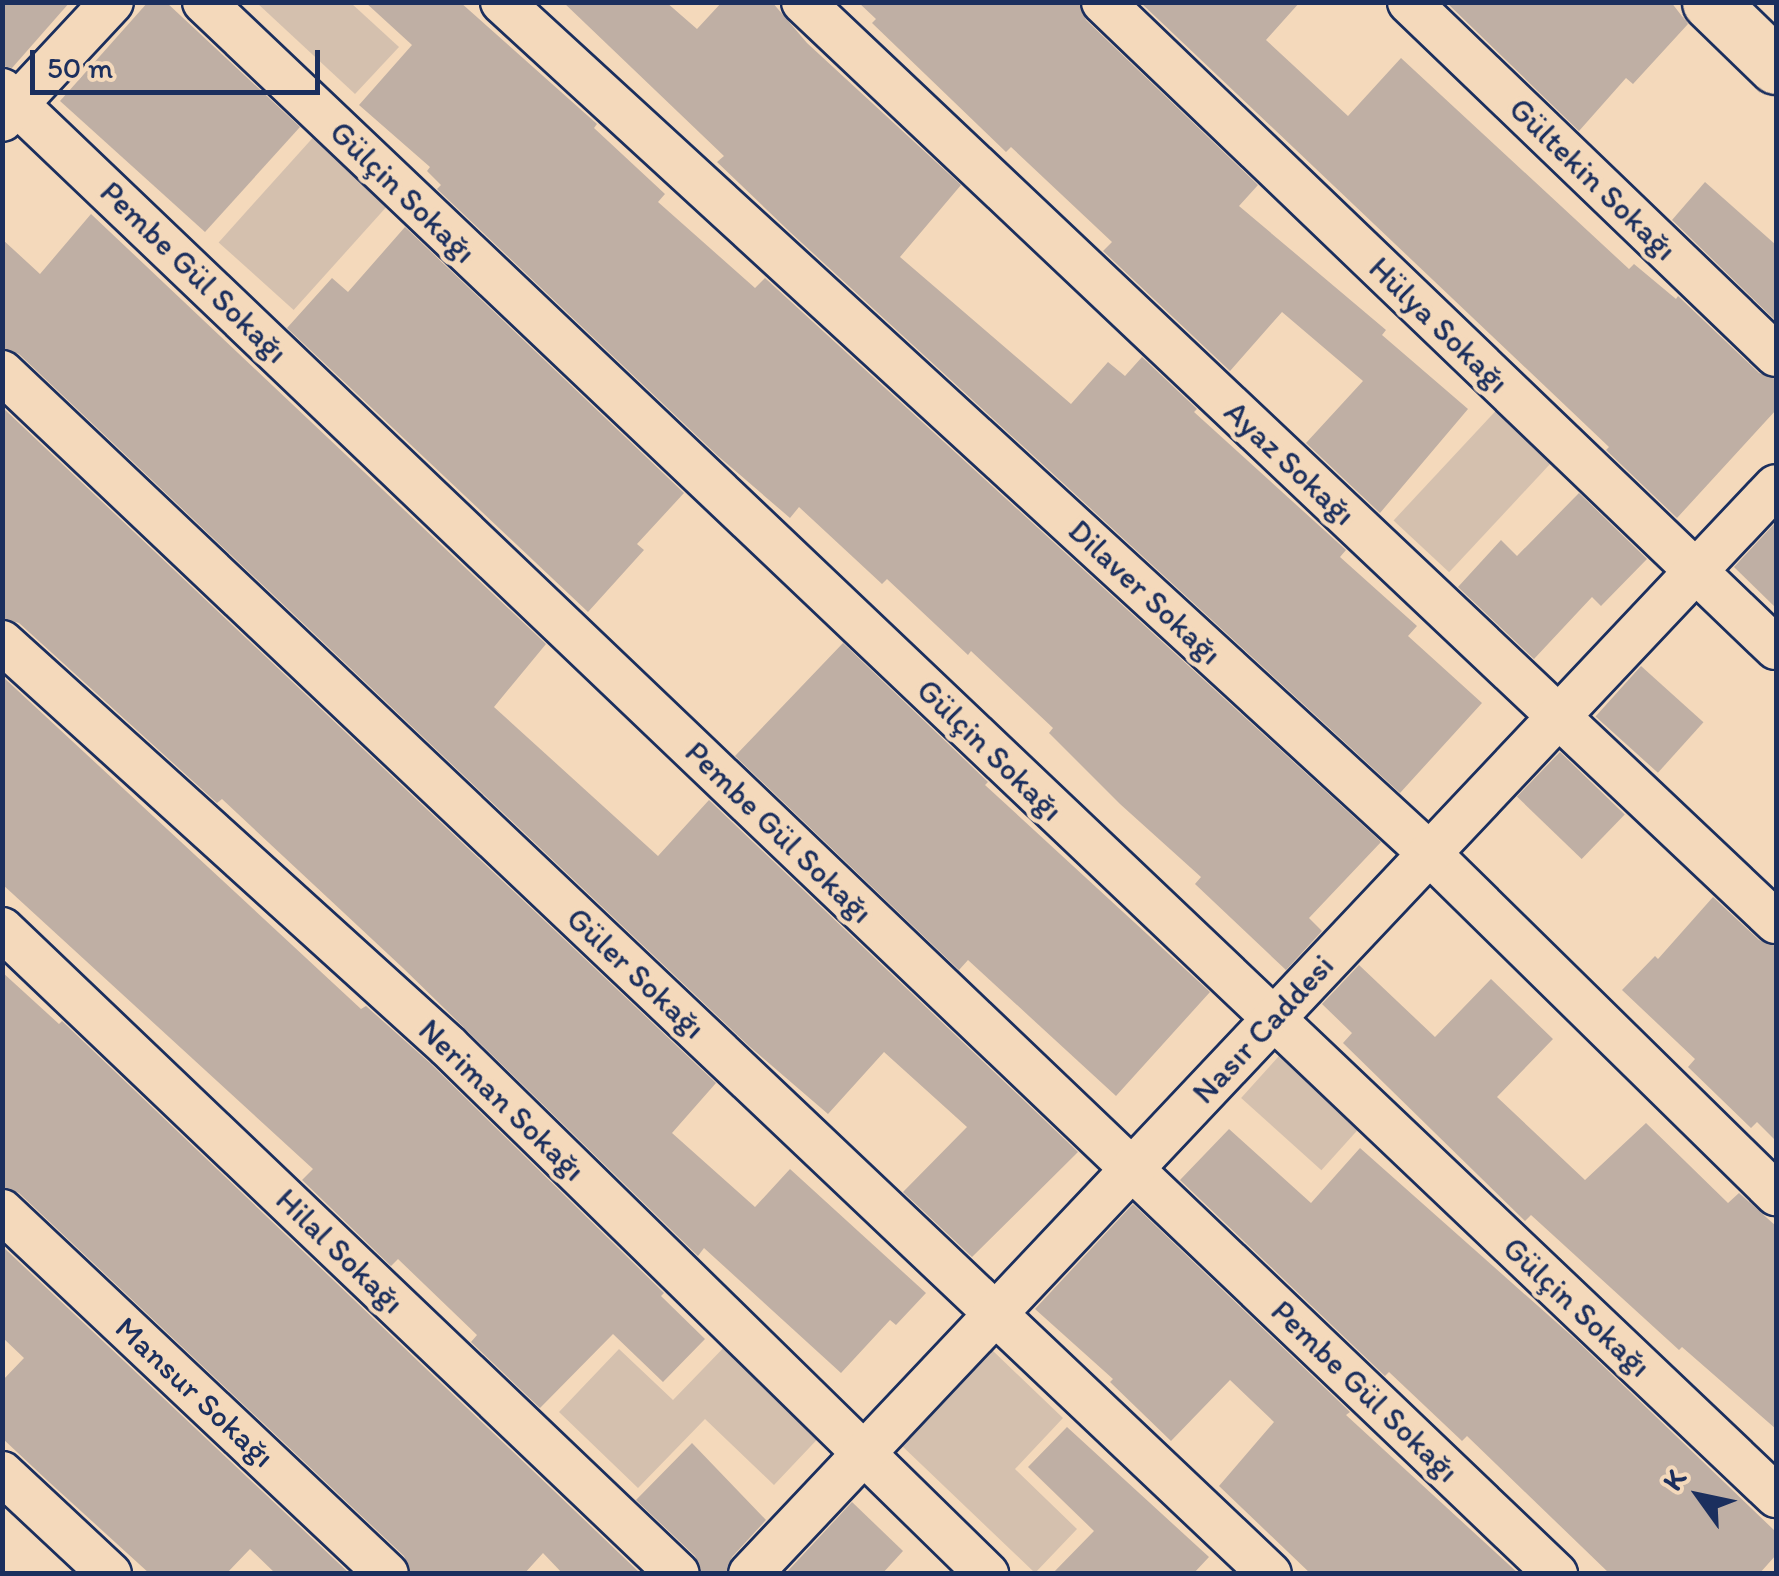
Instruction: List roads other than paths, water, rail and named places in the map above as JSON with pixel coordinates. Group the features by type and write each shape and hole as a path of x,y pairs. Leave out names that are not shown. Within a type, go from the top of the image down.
{"street":[{"path":"8,105 112,2"},
{"name":"Gülçin Sokağı","path":"204,2 1776,1496"},
{"name":"Dilaver Sokağı","path":"502,2 1429,853 1776,1194"},
{"name":"Ayaz Sokağı","path":"804,2 1776,922"},
{"name":"Hülya Sokağı","path":"1102,2 1776,648"},
{"name":"Gültekin Sokağı","path":"1408,2 1776,355"},
{"path":"1710,2 1776,66"},
{"path":"1762,2 1776,16"},
{"name":"Pembe Gül Sokağı","path":"8,105 1556,1574"},
{"name":"Güler Sokağı","path":"2,372 1270,1574"},
{"name":"Nasır Caddesi","path":"750,1574 1776,486"},
{"name":"Neriman Sokağı","path":"2,642 448,1046 986,1574"},
{"name":"Hilal Sokağı","path":"2,929 678,1574"},
{"name":"Mansur Sokağı","path":"2,1211 387,1574"},
{"path":"2,1473 110,1574"}]}
